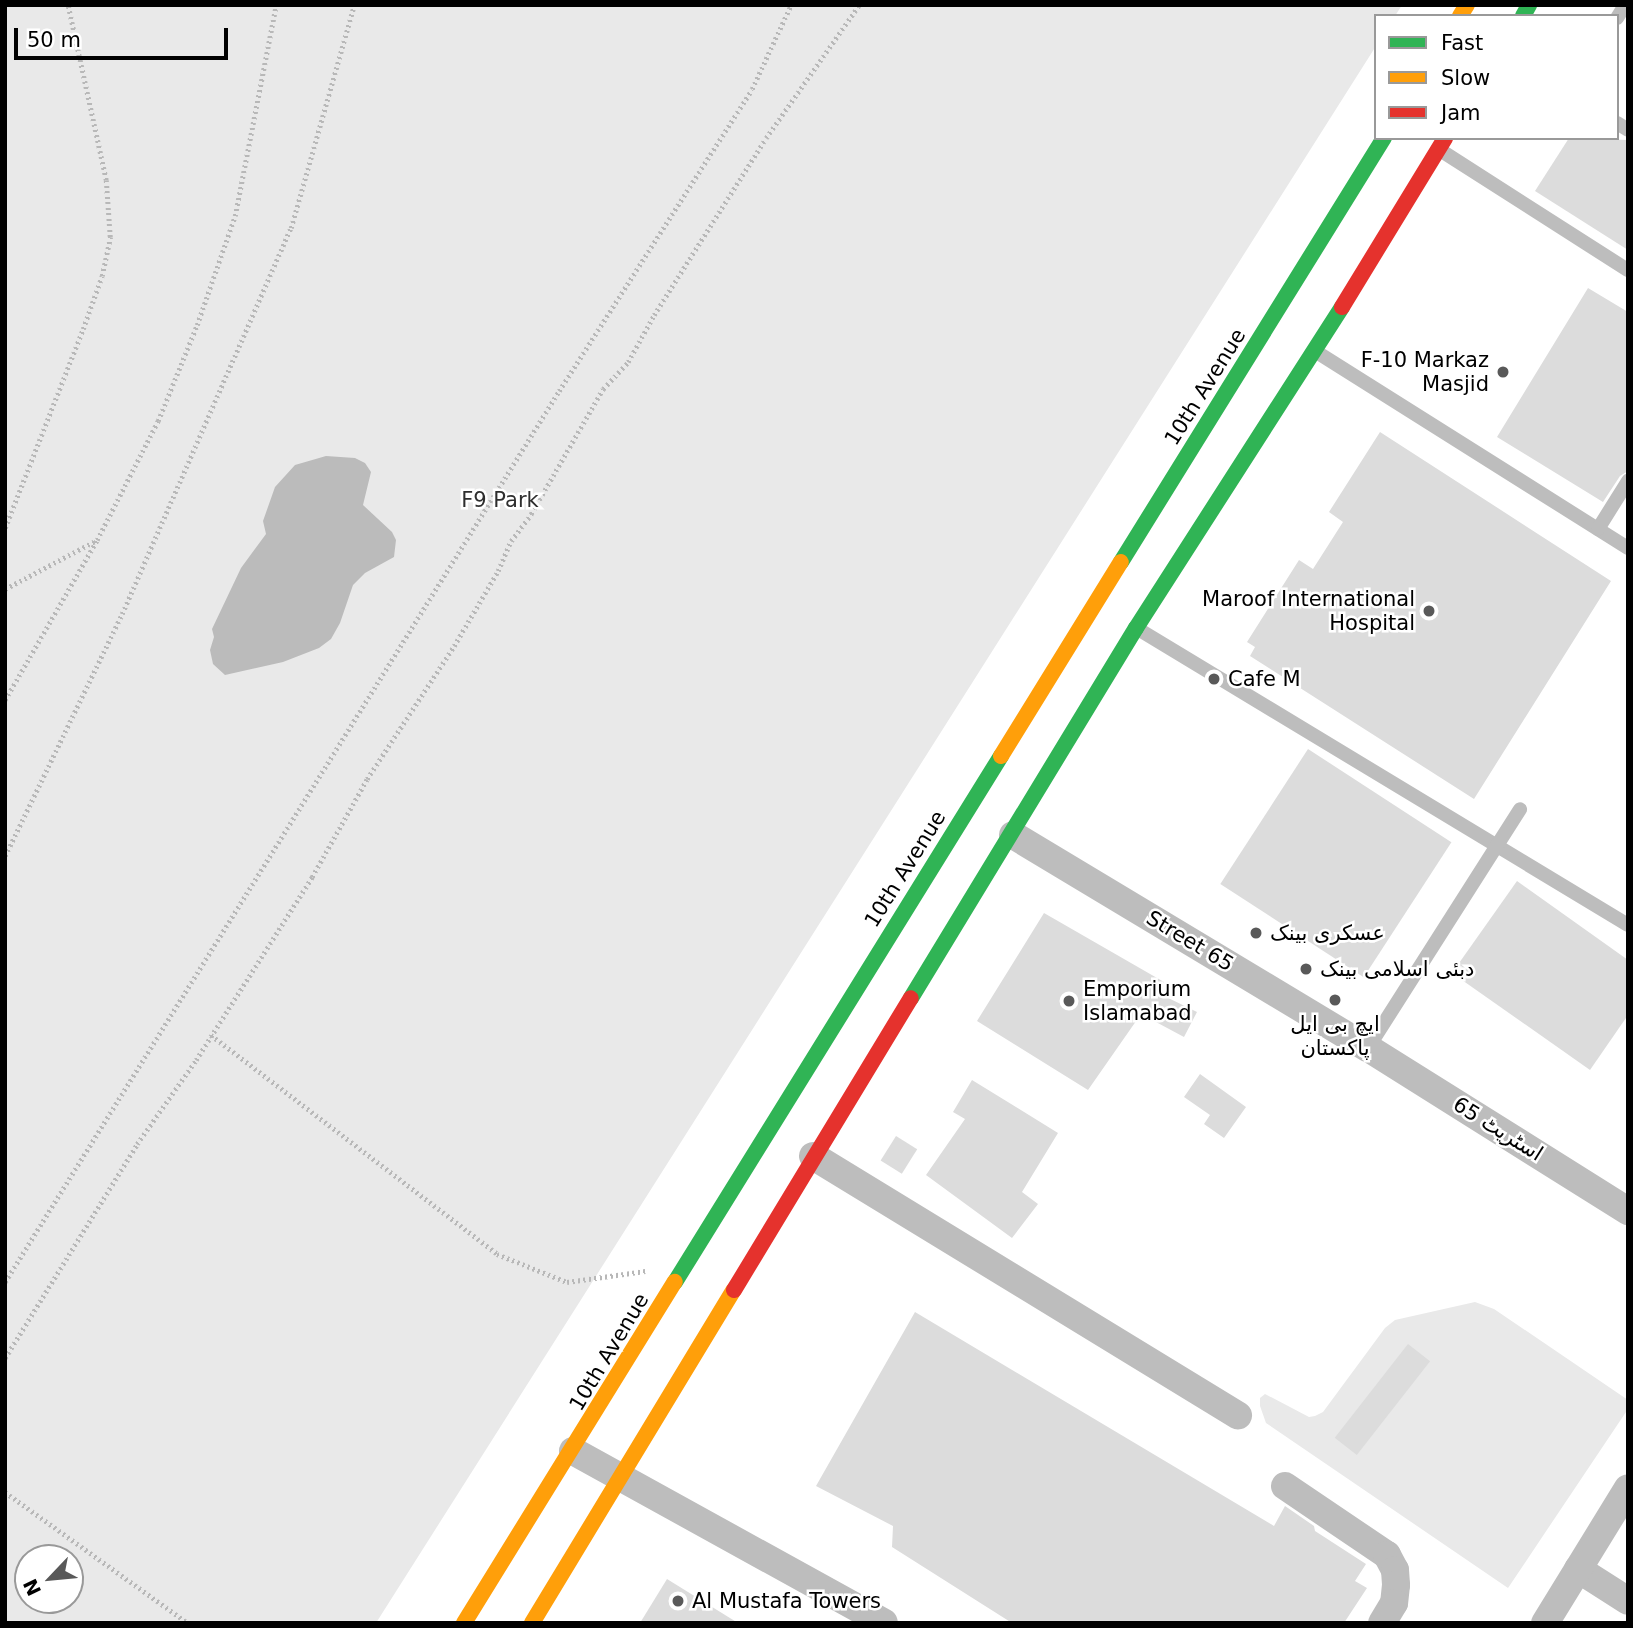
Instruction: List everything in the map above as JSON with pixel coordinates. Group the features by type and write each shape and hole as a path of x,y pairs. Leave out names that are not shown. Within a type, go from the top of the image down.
{"main road":[{"name":"10th Avenue","path":"464,1623 1173,490 1383,140"},
{"path":"532,1623 621,1480 813,1156 1013,835 1205,509 1314,351 1441,144"}],"street":[{"name":"Street 65","path":"1013,835 1368,1048"},
{"name":"اسٹریٹ 65","path":"1368,1048 1628,1211"},
{"path":"813,1156 1238,1415"},
{"path":"573,1451 621,1480 884,1623"},
{"path":"1285,1486 1387,1555 1395,1570 1396,1585 1394,1603 1382,1623"},
{"path":"1545,1623 1628,1488"},
{"path":"1578,1569 1628,1601"}],"lane":[{"path":"1441,144 1628,270"},
{"path":"1314,351 1628,548"},
{"path":"1598,530 1628,481"},
{"path":"1136,628 1628,925"},
{"path":"1368,1048 1520,809"}],"path":[{"path":"5,528 83,329 102,276 110,237 106,180 68,5"},
{"path":"5,700 97,540 158,421 216,275 235,216 276,5"},
{"path":"5,856 122,614 291,228 354,5"},
{"path":"5,1282 559,391 752,89 791,5"},
{"path":"5,1358 130,1156 312,877 368,779 454,646 498,571 511,541 531,514 603,390 628,362 654,314 766,138 859,5"},
{"path":"5,589 97,540"},
{"path":"211,1035 497,1254 567,1282 628,1272 684,1270"},
{"path":"5,1493 188,1623"}],"green space":[{"name":"F9 Park","path":"5,5 1402,5 1396,14 1374,14 1374,49 376,1623 5,1623"},
{"path":"1475,1302 1494,1309 1628,1400 1628,1409 1508,1588 1266,1423 1260,1406 1260,1398 1265,1394 1309,1417 1315,1416 1323,1412 1385,1328 1395,1320"}],"shaded area":[{"path":"326,456 355,458 365,463 371,472 363,505 392,532 396,540 394,557 365,573 353,585 340,623 331,639 319,648 283,662 225,675 213,664 210,650 214,637 212,629 241,568 266,534 263,521 275,487 295,465"}],"building":[{"path":"1568,140 1628,140 1628,250 1535,191"},
{"path":"1588,288 1628,312 1628,471 1620,476 1603,502 1497,437"},
{"name":"Maroof International Hospital","path":"1380,432 1611,581 1474,799 1250,656 1255,647 1247,642 1299,560 1313,569 1343,522 1329,512"},
{"path":"1308,749 1451,842 1364,977 1220,884"},
{"path":"1517,881 1628,960 1628,1015 1590,1070 1452,973"},
{"name":"Emporium Islamabad","path":"1044,913 1164,982 1156,992 1197,1012 1184,1037 1141,1014 1088,1090 977,1021"},
{"path":"1200,1074 1246,1107 1224,1138 1204,1124 1210,1115 1184,1097"},
{"path":"972,1080 1058,1133 1022,1192 1038,1204 1012,1238 926,1175 965,1119 953,1112"},
{"path":"896,1136 917,1149 902,1174 881,1161"},
{"path":"915,1312 1274,1526 1285,1506 1314,1526 1315,1531 1366,1564 1355,1581 1367,1588 1344,1623 1012,1623 892,1547 893,1526 816,1486"},
{"path":"1408,1344 1430,1361 1357,1455 1335,1438"},
{"name":"Al Mustafa Towers","path":"667,1579 738,1623 640,1623"}],"traffic: fast":[{"path":"1524,14 1529,5"},
{"path":"1121,562 1383,140"},
{"path":"911,998 1136,628 1342,307"},
{"path":"675,1282 1001,756"}],"traffic: slow":[{"path":"1461,14 1467,5"},
{"path":"1001,756 1121,562"},
{"path":"464,1623 675,1282"},
{"path":"532,1623 734,1290"}],"traffic: jam":[{"path":"1342,307 1444,140"},
{"path":"734,1290 911,998"}],"place":[{"name":"F-10 Markaz Masjid","path":"1503,372"},
{"name":"Maroof International Hospital","path":"1429,611"},
{"name":"Cafe M","path":"1214,679"},
{"name":"عسکری بینک","path":"1256,933"},
{"name":"دبئی اسلامی بینک","path":"1306,969"},
{"name":"ایچ بی ایل پاکستان","path":"1335,1000"},
{"name":"Emporium Islamabad","path":"1069,1001"},
{"name":"Al Mustafa Towers","path":"678,1601"}]}
